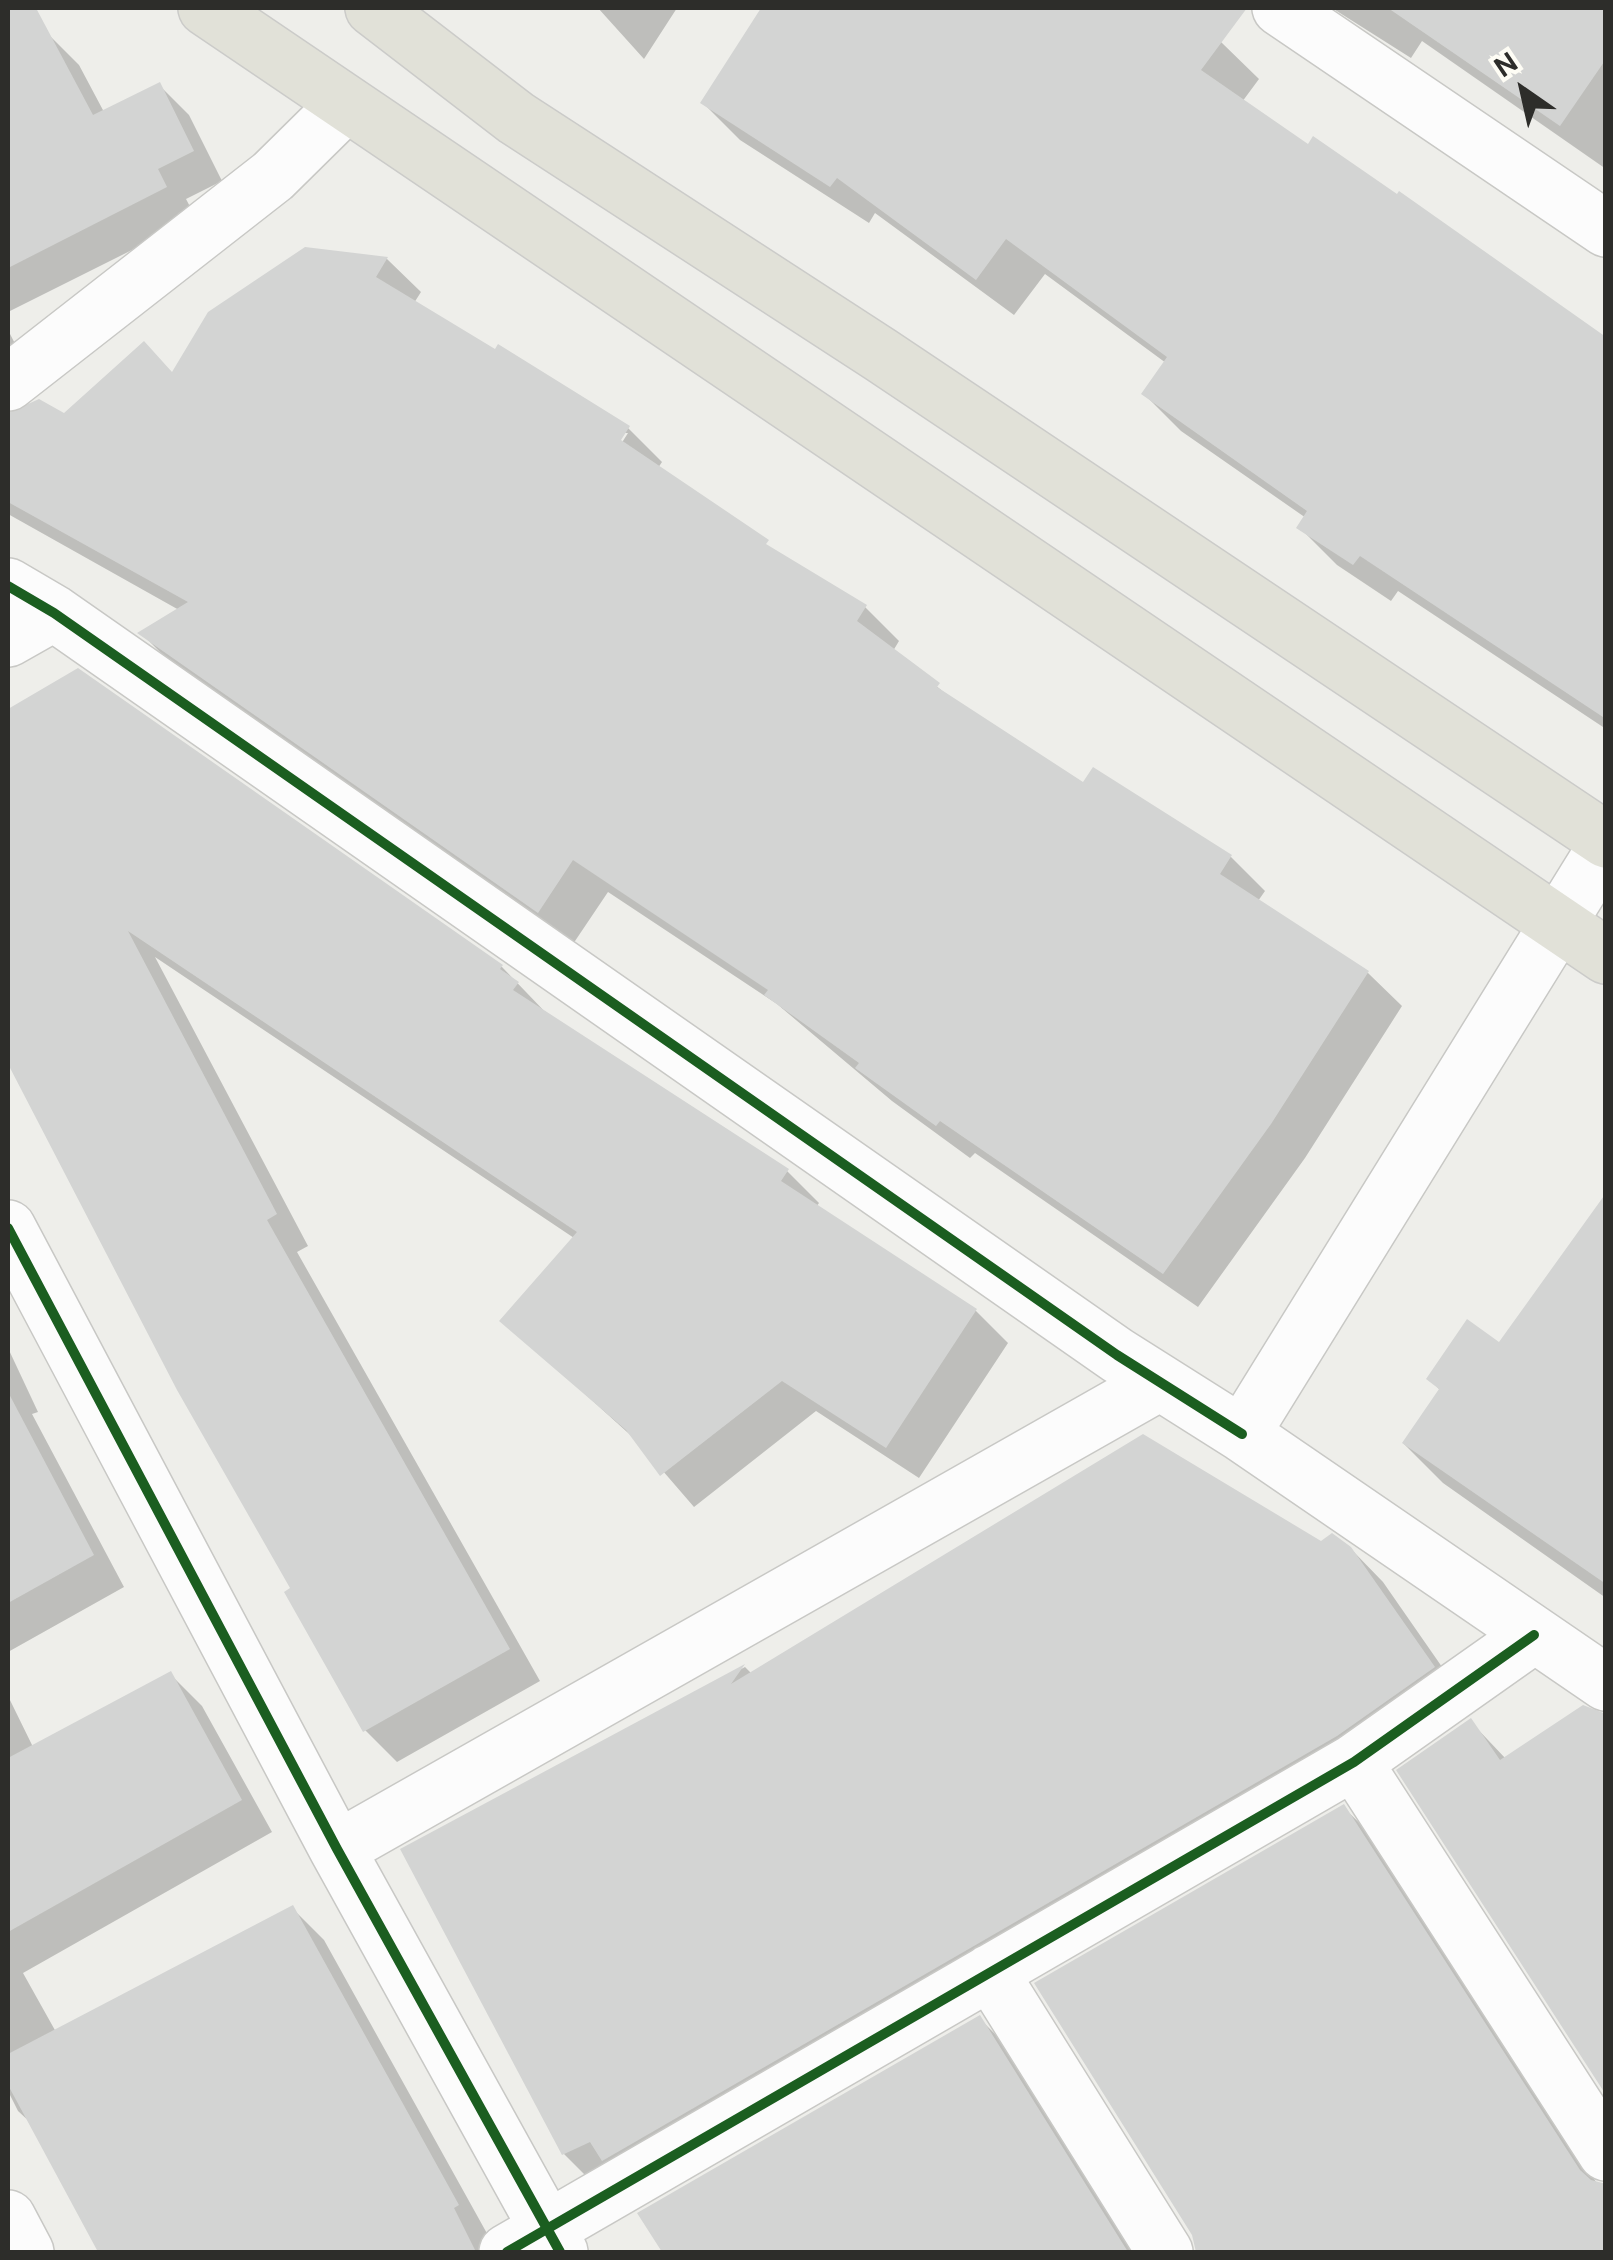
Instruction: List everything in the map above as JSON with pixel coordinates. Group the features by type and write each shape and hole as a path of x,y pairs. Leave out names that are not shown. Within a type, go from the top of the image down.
{"main road":[{"path":"206,8 1606,956"},
{"path":"373,8 516,118 881,355 1606,843"}],"street":[{"path":"1280,8 1606,229"},
{"path":"8,384 274,176 346,104"},
{"path":"8,586 31,626 1159,1384 1242,1434 1606,1683"},
{"path":"1242,1434 1606,843"},
{"path":"8,1228 337,1849 538,2245 990,1972 1354,1762 1534,1635"},
{"path":"337,1849 1159,1384"},
{"path":"1354,1762 1606,2153"},
{"path":"990,1972 1165,2252"},
{"path":"8,2218 26,2252"}],"building":[{"path":"8,8 36,8 93,115 160,82 194,151 158,169 167,187 8,268"},
{"path":"761,8 1247,8 1201,70 1308,144 1313,136 1397,194 1399,191 1606,337 1606,719 1360,556 1353,565 1296,528 1307,511 1141,394 1167,357 1006,239 976,280 837,178 830,187 700,103"},
{"path":"1388,8 1606,8 1606,59 1560,126"},
{"path":"305,247 388,257 376,277 495,349 498,344 630,426 621,440 769,540 766,544 867,605 857,621 940,683 937,687 1083,782 1093,767 1232,855 1220,874 1369,971 1271,1124 1163,1274 940,1121 936,1126 855,1068 859,1063 764,995 768,990 573,860 538,913 137,633 188,602 8,502 8,413 39,399 64,413 144,341 172,372 208,312"},
{"path":"78,668 503,965 500,969 519,982 513,990 789,1169 781,1181 977,1309 886,1448 782,1381 660,1476 626,1430 499,1321 577,1232 128,931 277,1214 267,1220 510,1649 363,1732 284,1592 290,1588 177,1390 8,1064 8,709"},
{"path":"1606,1193 1606,1584 1402,1443 1439,1389 1426,1379 1467,1319 1499,1342"},
{"path":"8,1392 94,1555 8,1603"},
{"path":"1143,1434 1321,1541 1332,1533 1351,1547 1435,1667 1337,1736 602,2161 590,2142 562,2155 400,1849 745,1664 731,1684"},
{"path":"171,1671 242,1800 8,1932 8,1758"},
{"path":"1583,1705 1606,1714 1606,2095 1396,1770 1471,1718 1500,1760"},
{"path":"1344,1804 1580,2170 1591,2180 1606,2184 1606,2252 1196,2252 1192,2235 1034,1983"},
{"path":"293,1905 459,2205 454,2208 476,2252 98,2252 8,2085 8,2054"},
{"path":"980,2015 1128,2252 662,2252 637,2213"}],"cycle path":[{"path":"8,586 54,613 1117,1355 1242,1434"},
{"path":"8,1228 337,1849 560,2252"},
{"path":"507,2252 1354,1762 1534,1635"}]}
